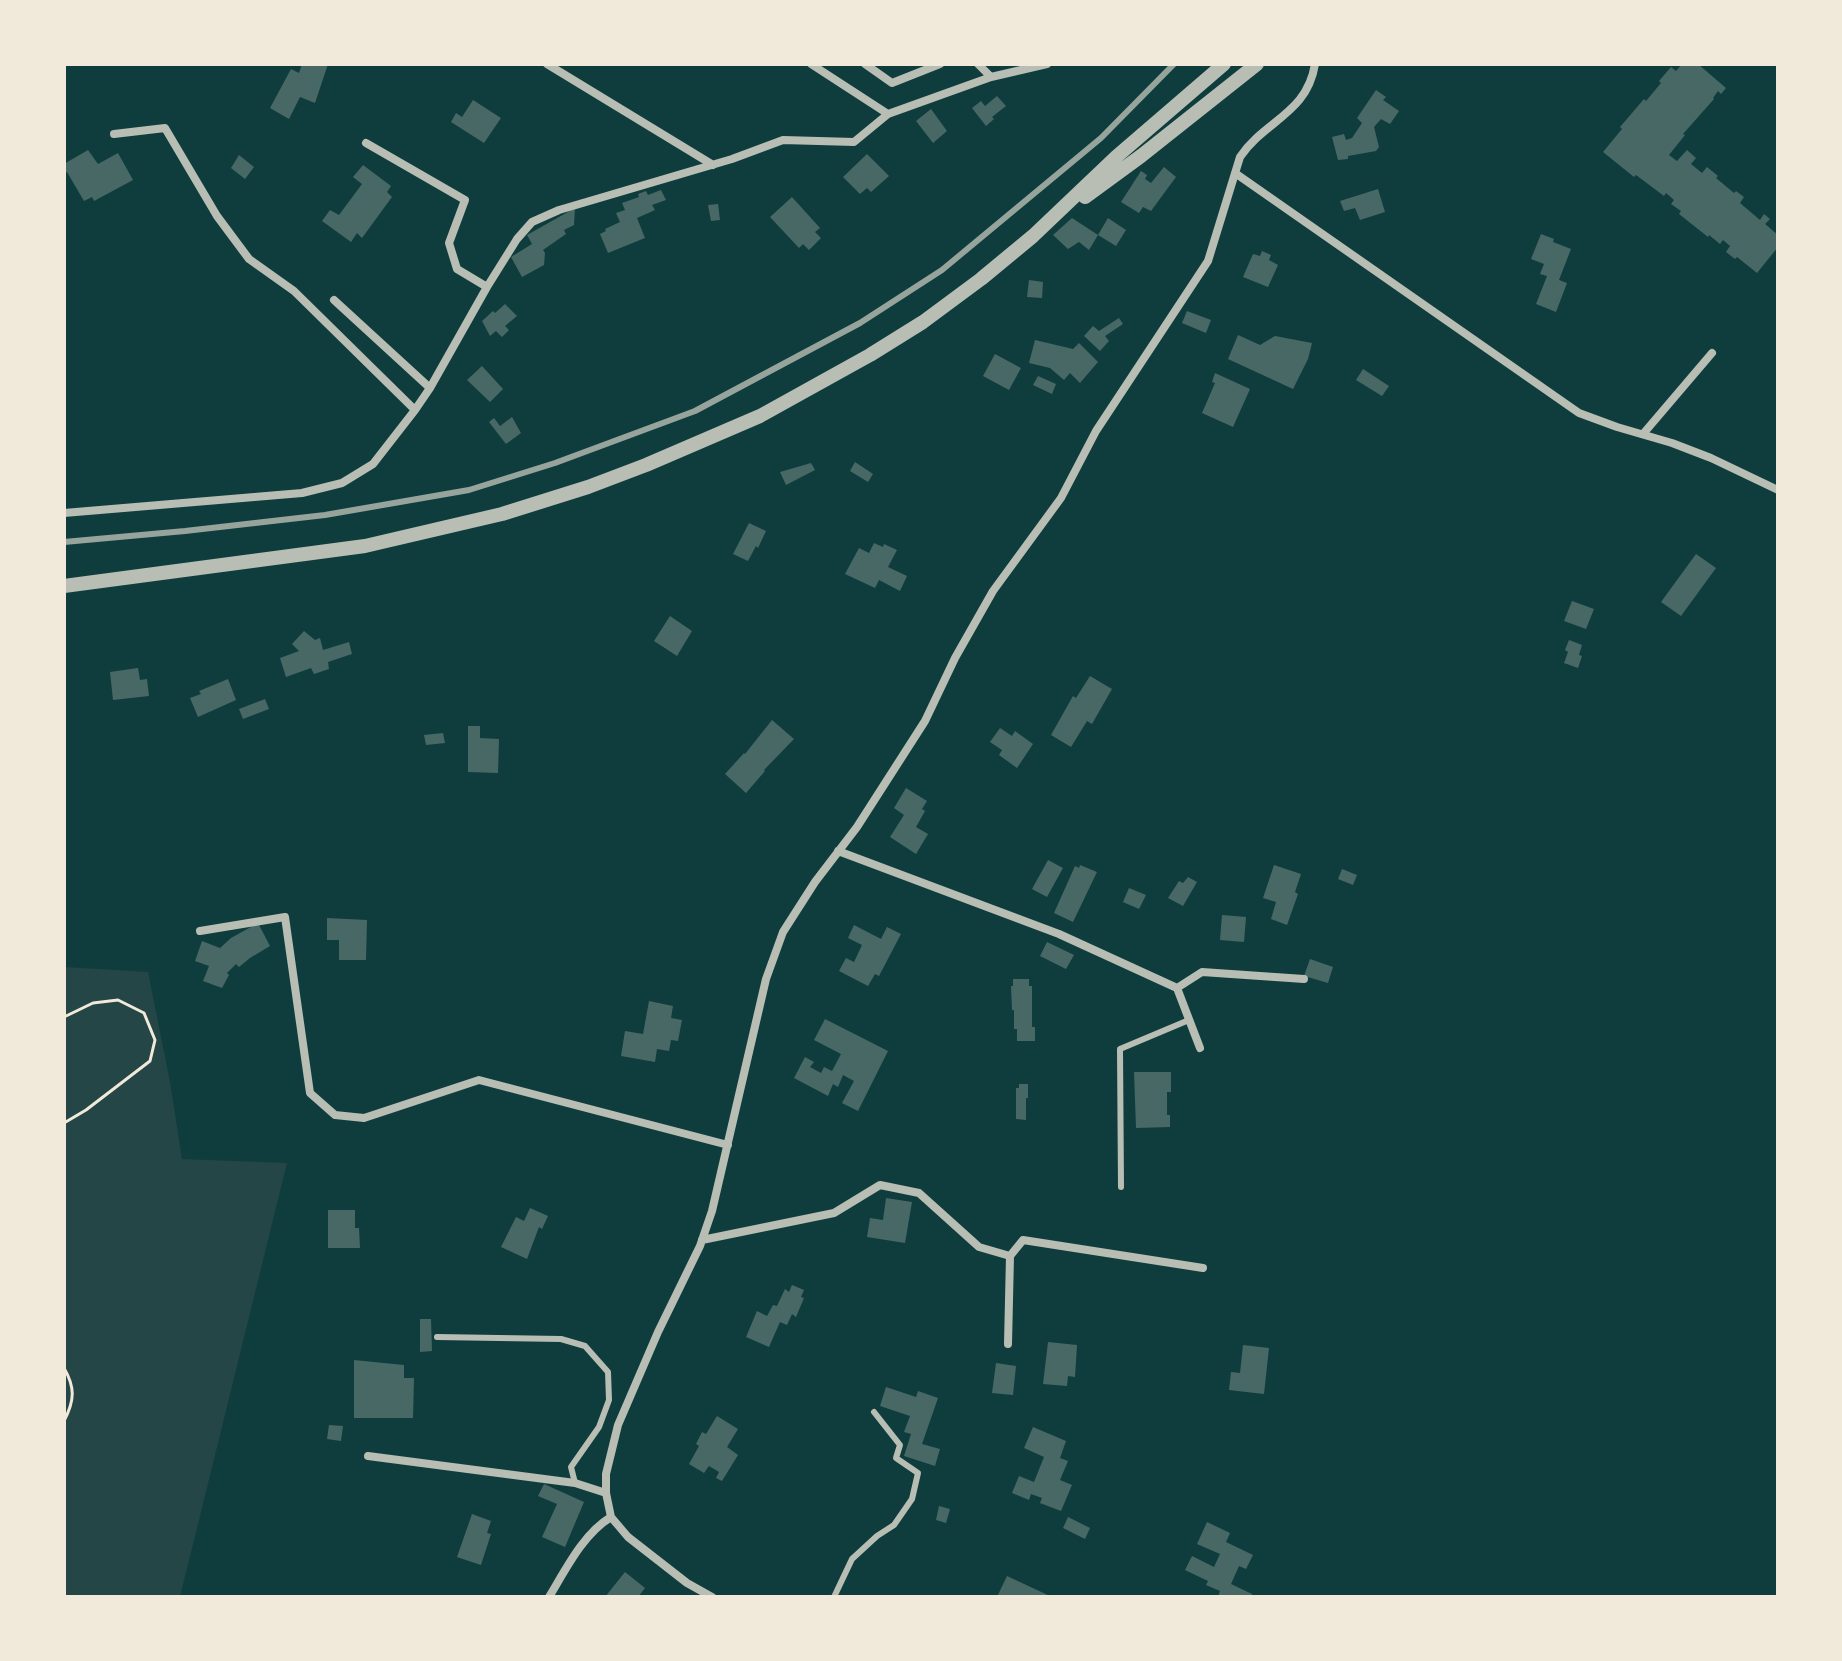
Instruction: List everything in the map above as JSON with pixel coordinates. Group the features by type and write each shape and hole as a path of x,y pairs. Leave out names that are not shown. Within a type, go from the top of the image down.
{"street":[{"path":"547,64 713,165"},
{"path":"811,64 888,114"},
{"path":"865,64 892,83 940,64"},
{"path":"978,64 991,77"},
{"path":"64,513 302,493 342,483 373,464 415,410 487,287 517,239 532,222 559,210 713,165 783,140 854,142 888,114 991,77 1047,64"},
{"path":"1033,236 1116,157 1224,64"},
{"path":"64,586 365,546 502,514 646,465 760,416 923,322 1257,64"},
{"path":"712,1597 687,1583 628,1537 611,1517 606,1474 618,1425 702,1240 712,1211 766,979 783,932 815,882 857,827 925,721 955,658 993,591 1061,498 1096,431 1208,261 1240,157 1249,143 1292,109 1302,97 1312,80 1315,64"},
{"path":"114,134 165,128 217,216 249,259 294,291 415,410"},
{"path":"366,143 465,200 449,243 457,269 487,287"},
{"path":"1235,173 1579,413 1711,458 1778,490"},
{"path":"334,300 430,388"},
{"path":"1643,434 1712,353"},
{"path":"838,851 1059,934 1177,988 1200,1048"},
{"path":"200,931 285,917 310,1093 335,1115 364,1118 479,1080 728,1145"},
{"path":"1177,988 1202,972 1304,979"},
{"path":"702,1240 834,1213 880,1185 919,1193 979,1247 1010,1256"},
{"path":"1008,1344 1010,1256 1023,1240 1203,1268"},
{"path":"368,1456 575,1483 606,1493"},
{"path":"549,1597 580,1547 602,1522 611,1517"}],"lane":[{"path":"1121,1187 1120,1049 1189,1020"},
{"path":"437,1337 561,1339 585,1346 608,1372 609,1400 599,1427 571,1467 575,1483"},
{"path":"834,1597 852,1559 894,1525 912,1499 918,1473 896,1458 900,1445 874,1412"}],"path":[{"path":"64,1017 93,1003 118,1000 144,1013 155,1040 150,1061 64,1123"},
{"path":"64,1368 73,1384 70,1409 64,1421"}],"shaded area":[{"path":"64,967 148,972 182,1159 287,1163 180,1597 64,1597"}],"building":[{"path":"302,64 328,64 315,103 300,97 289,119 270,108 291,69 299,73"},
{"path":"1682,64 1698,64 1726,88 1721,94 1718,91 1669,155 1677,161 1687,150 1696,158 1691,164 1702,173 1707,167 1734,193 1736,191 1744,197 1740,203 1760,220 1764,214 1770,219 1765,224 1778,235 1778,247 1757,273 1726,252 1730,246 1723,240 1720,244 1708,237 1679,214 1681,211 1671,204 1674,200 1666,193 1664,196 1636,175 1634,177 1603,152 1671,67 1676,71"},
{"path":"1376,90 1386,97 1383,100 1399,111 1390,124 1381,119 1374,127 1379,147 1376,151 1338,160 1332,137 1344,134 1346,140 1352,138 1362,123 1357,118"},
{"path":"997,96 1006,106 986,126 972,108 981,101 985,106"},
{"path":"473,100 501,118 484,143 451,122 456,113 462,117"},
{"path":"931,109 947,131 933,143 916,121"},
{"path":"88,150 98,164 118,153 133,180 94,201 92,197 84,201 67,172 64,174 64,164"},
{"path":"867,154 889,176 871,192 867,188 860,194 843,177"},
{"path":"239,155 254,167 245,179 231,168"},
{"path":"363,165 391,186 387,192 392,197 362,238 357,233 351,242 322,221 330,210 339,215 362,184 353,177"},
{"path":"1164,167 1176,177 1151,211 1143,207 1139,213 1121,202 1141,171 1151,183"},
{"path":"1378,189 1385,212 1360,220 1355,208 1344,211 1340,201"},
{"path":"661,190 666,200 652,205 655,210 637,218 645,238 608,253 600,234 620,222 616,213 625,210 622,203 646,191 648,195"},
{"path":"792,197 820,228 815,232 821,238 809,250 803,244 799,248 770,217"},
{"path":"718,204 720,220 711,221 708,205"},
{"path":"575,208 574,225 543,250 544,265 522,277 511,257 532,244 527,235"},
{"path":"1072,218 1098,235 1089,250 1079,242 1068,249 1053,235"},
{"path":"1108,218 1126,230 1116,246 1098,235"},
{"path":"1541,234 1571,249 1559,280 1567,283 1556,312 1536,304 1547,276 1540,274 1544,264 1531,259"},
{"path":"1262,251 1271,255 1269,260 1278,265 1268,287 1243,277 1253,254 1260,256"},
{"path":"1029,280 1043,282 1042,298 1027,297"},
{"path":"505,304 517,316 505,326 509,330 502,337 496,331 490,336 482,321"},
{"path":"1187,311 1211,320 1206,333 1182,323"},
{"path":"1119,318 1123,324 1105,336 1109,341 1100,351 1084,336 1093,326 1099,331"},
{"path":"1238,335 1260,345 1275,336 1312,343 1308,359 1293,389 1228,359"},
{"path":"1035,340 1073,349 1079,343 1098,362 1080,383 1070,373 1064,380 1050,368 1029,363"},
{"path":"995,354 1021,368 1009,390 983,376"},
{"path":"482,366 503,389 490,402 467,380"},
{"path":"1363,369 1389,386 1382,396 1356,380"},
{"path":"1215,373 1250,389 1233,427 1202,413 1215,383 1212,382"},
{"path":"1038,376 1056,384 1052,394 1033,385"},
{"path":"512,417 521,433 506,444 489,422 494,418 500,426"},
{"path":"855,462 873,474 868,482 850,471"},
{"path":"811,463 815,470 786,485 780,472"},
{"path":"749,523 766,531 748,561 733,554"},
{"path":"874,543 897,550 888,567 907,576 900,591 879,580 875,588 845,574 859,548 869,553"},
{"path":"1696,554 1716,568 1681,616 1661,602"},
{"path":"1572,601 1594,609 1586,629 1564,621"},
{"path":"670,616 692,631 677,656 654,641"},
{"path":"304,631 315,640 320,638 323,650 349,642 352,654 328,662 329,669 314,674 311,668 286,677 280,658 299,651 292,644"},
{"path":"1569,640 1582,645 1578,668 1564,663"},
{"path":"138,668 140,680 147,679 149,696 113,700 110,672"},
{"path":"1090,676 1112,689 1092,724 1087,721 1071,747 1051,735 1073,696 1076,698"},
{"path":"228,679 236,700 198,717 190,698"},
{"path":"265,699 269,709 243,719 239,709"},
{"path":"772,720 794,739 746,793 725,774"},
{"path":"468,726 480,726 480,738 499,739 498,773 468,772"},
{"path":"1000,728 1012,736 1015,731 1033,744 1017,768 999,755 1002,750 990,742"},
{"path":"443,733 445,743 426,745 424,735"},
{"path":"906,788 927,801 916,827 928,834 916,854 890,837 904,815 894,808"},
{"path":"1048,860 1063,868 1047,897 1032,889"},
{"path":"1080,865 1097,872 1073,922 1054,913 1075,866 1079,868"},
{"path":"1274,865 1301,874 1295,892 1298,894 1287,925 1271,919 1276,902 1263,898"},
{"path":"1342,869 1357,875 1353,885 1338,879"},
{"path":"1188,877 1197,882 1183,906 1168,898 1179,881 1183,883"},
{"path":"1129,888 1146,895 1139,909 1123,902"},
{"path":"1222,915 1246,917 1244,942 1220,940"},
{"path":"327,918 367,920 366,960 339,960 339,940 327,940"},
{"path":"258,923 270,946 239,967 236,964 227,973 229,975 222,988 203,981 209,966 195,961 202,941 220,948"},
{"path":"854,925 881,939 887,927 901,934 879,976 875,974 868,986 839,971 846,958 854,962 862,945 848,938"},
{"path":"1047,942 1074,955 1066,969 1040,956"},
{"path":"1310,959 1333,967 1328,983 1304,976"},
{"path":"1013,979 1029,979 1029,986 1032,986 1035,1041 1017,1041 1012,1010"},
{"path":"649,1001 673,1006 671,1018 682,1020 678,1041 671,1040 669,1051 657,1049 655,1062 621,1056 625,1031 643,1034"},
{"path":"825,1019 888,1051 858,1111 842,1103 854,1081 843,1075 838,1087 833,1084 828,1096 794,1078 805,1057 814,1062 810,1067 821,1073 824,1067 832,1071 841,1054 814,1040"},
{"path":"1134,1072 1171,1072 1171,1092 1167,1092 1170,1127 1136,1128"},
{"path":"1019,1084 1028,1084 1026,1120 1016,1119 1016,1088"},
{"path":"886,1198 912,1202 905,1243 867,1237 870,1218 883,1220"},
{"path":"530,1208 548,1216 542,1229 539,1227 527,1259 501,1247 516,1217 524,1221"},
{"path":"328,1210 355,1210 360,1248 328,1248"},
{"path":"792,1285 804,1290 796,1317 792,1314 787,1325 780,1322 769,1347 746,1337 757,1311 767,1316 773,1305 777,1306 785,1289 789,1292"},
{"path":"420,1319 431,1319 432,1351 420,1352"},
{"path":"1048,1342 1077,1345 1075,1377 1068,1376 1067,1386 1043,1384"},
{"path":"1243,1345 1269,1348 1264,1394 1229,1390 1231,1372 1240,1373"},
{"path":"354,1360 404,1365 404,1378 414,1378 413,1418 354,1418"},
{"path":"996,1363 1016,1366 1013,1395 992,1393"},
{"path":"886,1387 916,1397 918,1391 938,1398 922,1444 940,1449 935,1466 904,1456 911,1434 904,1432 910,1416 880,1406"},
{"path":"717,1416 738,1429 727,1447 738,1455 722,1481 716,1478 719,1472 709,1466 704,1473 689,1464 699,1446 696,1444 702,1432 706,1434"},
{"path":"329,1425 343,1426 341,1441 327,1439"},
{"path":"1033,1427 1066,1441 1060,1458 1068,1461 1060,1480 1072,1485 1061,1511 1040,1503 1042,1498 1031,1494 1029,1500 1012,1493 1019,1476 1034,1482 1044,1457 1024,1448"},
{"path":"544,1484 584,1502 565,1547 542,1537 557,1504 538,1496"},
{"path":"939,1506 950,1509 946,1523 936,1520"},
{"path":"472,1514 491,1521 487,1533 491,1534 481,1565 457,1557"},
{"path":"1068,1517 1090,1528 1085,1539 1063,1528"},
{"path":"1207,1522 1230,1533 1226,1542 1253,1555 1246,1569 1239,1566 1231,1584 1252,1594 1251,1597 1218,1597 1220,1591 1206,1585 1208,1581 1185,1570 1192,1556 1214,1567 1220,1554 1197,1544"},
{"path":"625,1572 645,1588 638,1597 605,1597"},
{"path":"1007,1576 1052,1597 997,1597"}],"railway":[{"path":"64,542 325,515 469,490 555,463 695,411 860,323 942,270 1101,138 1174,64"}]}
